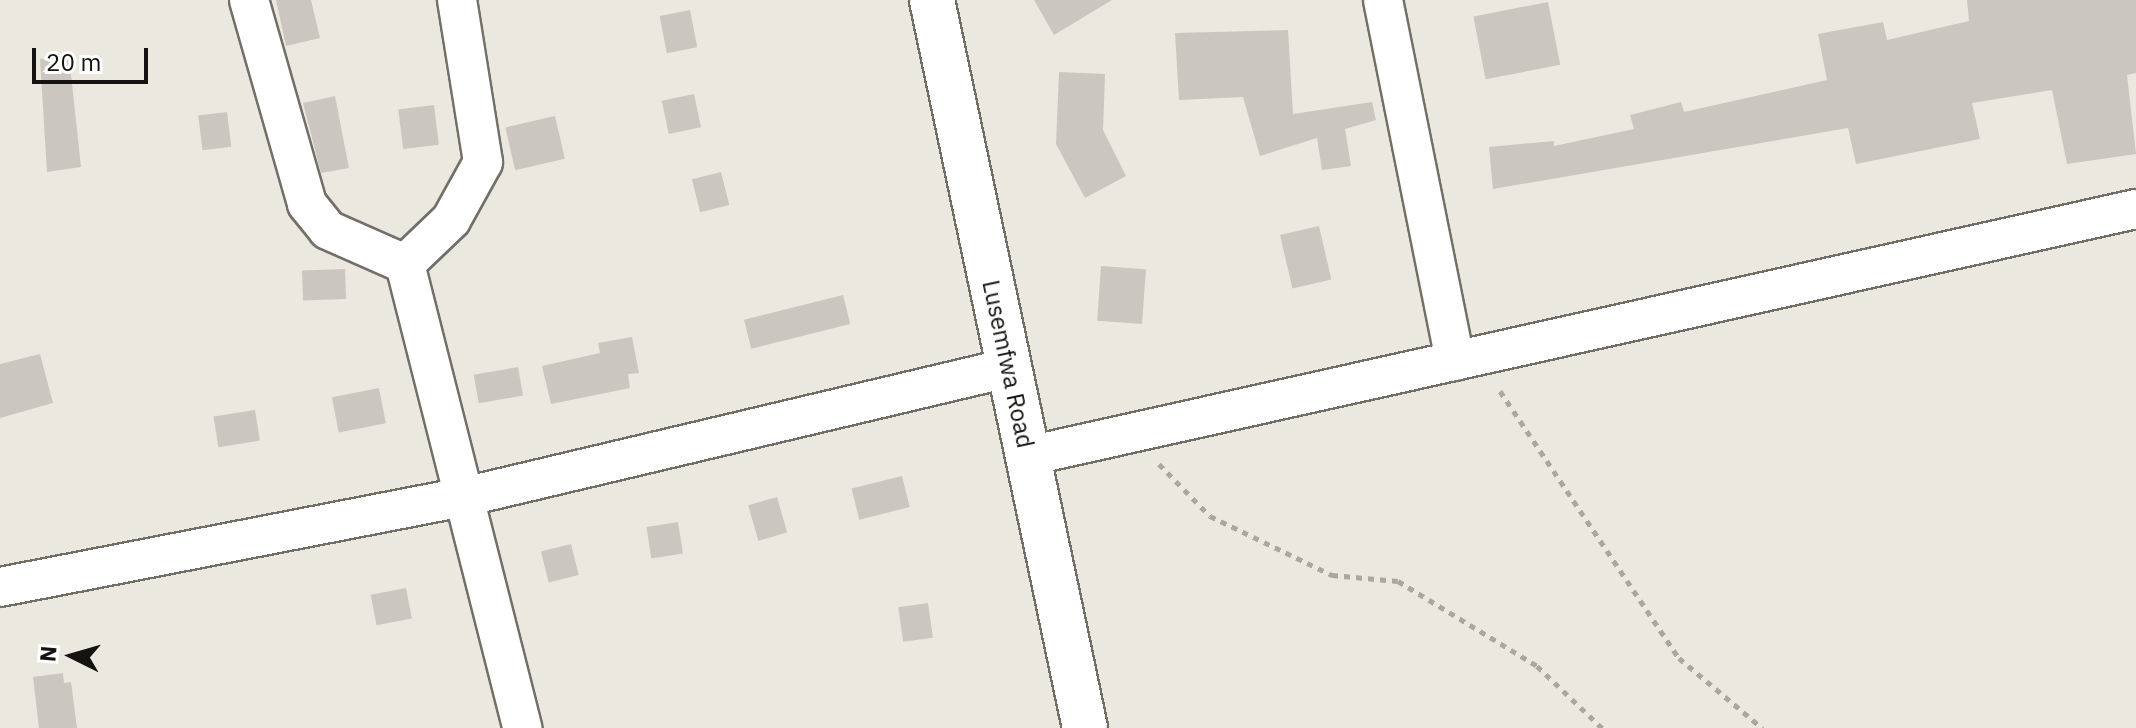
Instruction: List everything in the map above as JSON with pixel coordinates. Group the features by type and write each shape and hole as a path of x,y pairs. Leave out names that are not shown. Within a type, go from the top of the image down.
{"street":[{"path":"249,0 314,215 362,250 405,264"},
{"path":"405,264 451,220 483,162 457,0"},
{"name":"Lusemfwa Road","path":"932,0 1085,728"},
{"path":"1383,0 1472,357"},
{"path":"1028,456 2136,209"},
{"path":"405,264 468,496 522,728"},
{"path":"0,587 468,496 1008,368"}],"path":[{"path":"1472,357 1679,658 1762,728"},
{"path":"1129,433 1210,516 1332,575 1398,581 1537,666 1602,728"}],"building":[{"path":"276,0 311,0 320,38 286,46"},
{"path":"1034,0 1112,0 1054,35"},
{"path":"1967,0 2136,0 2136,73 2127,75 2136,154 2067,164 2052,90 1972,103 1980,139 1856,164 1848,128 1493,189 1489,147 1554,141 1554,146 1634,129 1630,115 1681,102 1684,112 1827,80 1818,34 1883,22 1887,40 1969,21"},
{"path":"1548,2 1560,65 1486,79 1473,17"},
{"path":"690,10 697,47 667,53 660,16"},
{"path":"1288,30 1293,114 1372,102 1376,120 1345,129 1351,166 1322,170 1317,138 1260,156 1243,97 1179,100 1175,33"},
{"path":"69,56 81,167 47,172 40,59"},
{"path":"1059,72 1105,74 1103,130 1126,176 1085,198 1056,144"},
{"path":"694,94 701,127 669,134 662,101"},
{"path":"335,96 349,168 321,173 303,103"},
{"path":"434,105 439,145 403,149 398,109"},
{"path":"227,112 231,147 202,150 198,116"},
{"path":"555,116 565,159 515,170 505,127"},
{"path":"721,172 729,205 700,212 692,179"},
{"path":"1319,226 1331,280 1292,289 1280,235"},
{"path":"1101,266 1146,269 1142,324 1097,321"},
{"path":"345,269 346,299 303,300 302,271"},
{"path":"843,295 850,324 751,349 744,320"},
{"path":"632,337 639,373 628,374 630,388 551,404 542,366 600,353 598,343"},
{"path":"40,354 53,403 0,418 0,364"},
{"path":"518,367 523,396 479,403 474,375"},
{"path":"379,388 386,423 339,432 332,397"},
{"path":"255,410 260,441 218,447 214,417"},
{"path":"902,476 910,507 859,520 852,489"},
{"path":"777,497 787,533 758,541 748,505"},
{"path":"678,522 683,554 651,559 646,527"},
{"path":"571,544 579,575 549,583 541,551"},
{"path":"406,588 412,618 377,625 371,595"},
{"path":"928,603 933,638 903,642 898,607"},
{"path":"63,673 64,683 71,682 77,728 39,728 33,677"}]}
